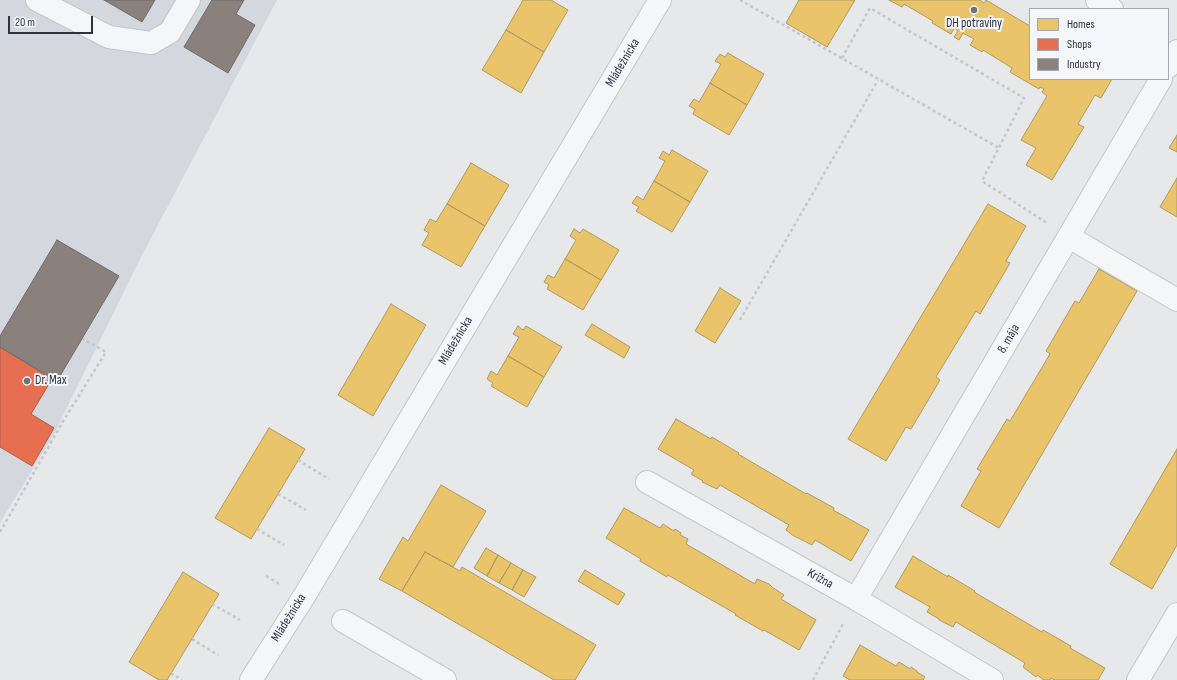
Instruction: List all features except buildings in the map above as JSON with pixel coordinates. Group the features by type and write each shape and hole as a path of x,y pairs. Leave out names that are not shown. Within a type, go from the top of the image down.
{"street":[{"path":"37,0 109,37 151,43 170,32 189,0"},
{"name":"Mládežnícka","path":"251,680 311,584 660,0"},
{"path":"1097,0 1110,8"},
{"path":"1169,65 1177,51"},
{"name":"8. mája","path":"856,599 1160,80"},
{"path":"1069,237 1177,300"},
{"name":"Krížna","path":"647,482 856,599 992,680"},
{"path":"1138,680 1177,614"},
{"path":"343,621 446,680"}],"path":[{"path":"740,0 999,148"},
{"path":"842,58 870,8 1024,98 982,181 1069,237"},
{"path":"740,320 878,80"},
{"path":"0,532 62,423 106,352 83,339"},
{"path":"298,460 329,479"},
{"path":"278,494 306,510"},
{"path":"257,529 284,546"},
{"path":"266,576 285,588"},
{"path":"813,680 856,599"},
{"path":"212,604 240,620"},
{"path":"192,639 218,654"},
{"path":"171,673 182,680"}],"shaded area":[{"path":"0,0 277,0 141,257 54,434 0,523"}],"place":[{"name":"DH potraviny","path":"974,10"},
{"name":"Dr. Max","path":"27,381"}]}
